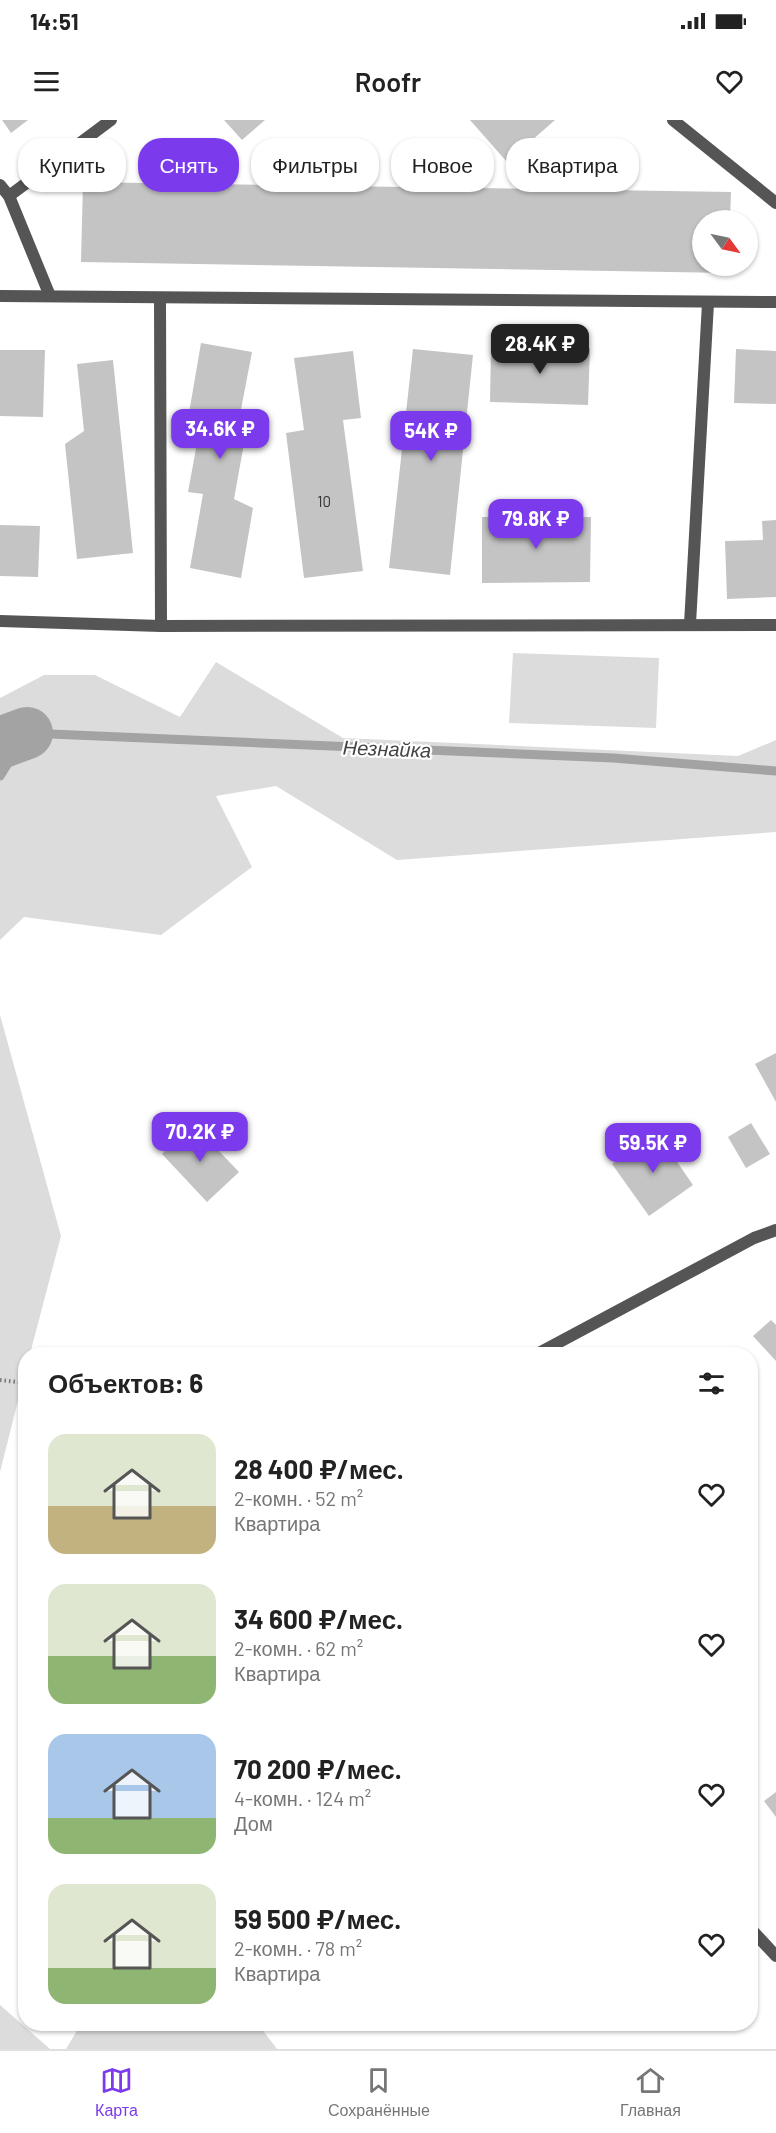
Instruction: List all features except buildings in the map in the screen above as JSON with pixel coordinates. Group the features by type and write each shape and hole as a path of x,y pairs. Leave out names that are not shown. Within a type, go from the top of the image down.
{"street":[{"path":"9,196 111,120"},
{"path":"673,120 776,203"},
{"path":"0,185 9,196 50,296"},
{"path":"0,296 776,302"},
{"path":"160,298 161,626"},
{"path":"690,624 708,303"},
{"path":"0,621 161,626 776,625"},
{"path":"550,1347 754,1238 776,1230"},
{"path":"758,1937 776,1956"}],"path":[{"path":"0,1380 18,1382"}],"shaded area":[{"path":"513,653 659,658 656,728 509,723"},
{"path":"216,662 343,738 738,756 776,740 776,832 397,860 276,786 216,796 252,867 161,935 24,917 0,940 0,698 44,675 95,675 180,717"},
{"path":"0,1015 61,1236 32,1347 18,1347 18,1401 0,1472"},
{"path":"0,2005 18,2021 18,2031 30,2031 50,2049 0,2049"},
{"path":"77,2031 263,2031 277,2049 66,2049"}],"waterway":[{"name":"Незнайка","path":"0,776 27,733 613,758 776,771"},
{"name":"Незнайка","path":"0,743 27,733"}]}
